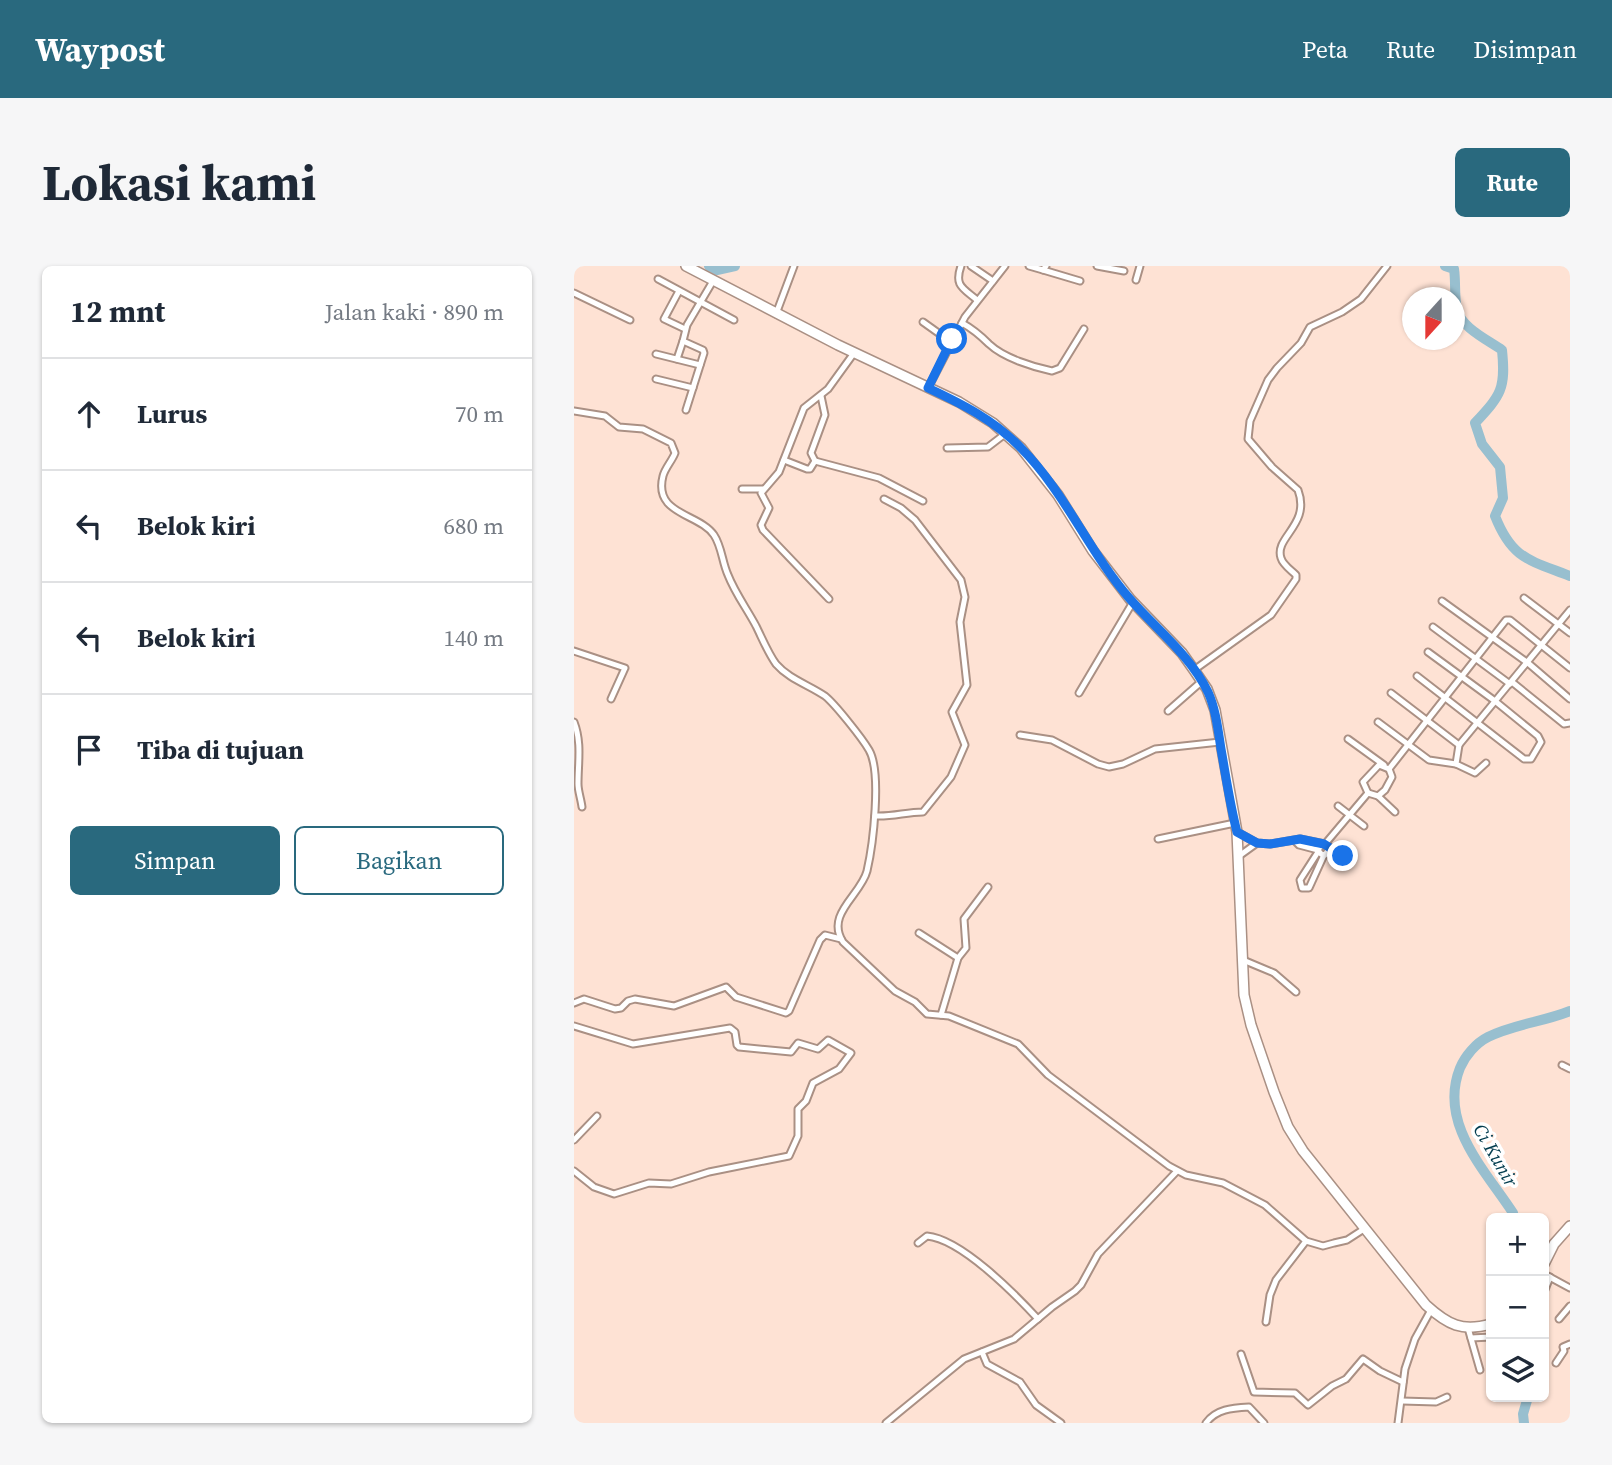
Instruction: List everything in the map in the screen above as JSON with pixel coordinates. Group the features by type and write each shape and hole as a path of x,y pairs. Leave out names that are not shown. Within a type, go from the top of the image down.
{"main road":[{"path":"686,266 776,314 976,411 1021,447 1058,495 1093,551 1133,602 1182,653 1206,689 1215,710 1239,856 1244,995 1251,1026 1288,1127 1364,1229 1431,1310 1471,1331 1486,1326"},
{"path":"1549,1254 1570,1226"}],"street":[{"path":"776,314 794,266"},
{"path":"961,266 958,274 959,285 978,300"},
{"path":"971,266 993,281"},
{"path":"928,388 962,323 1005,266"},
{"path":"1028,266 1044,268 1080,281"},
{"path":"1097,266 1124,271"},
{"path":"1136,280 1140,266"},
{"path":"1194,670 1271,615 1295,582 1296,575 1284,563 1280,552 1283,542 1299,520 1300,496 1298,490 1272,467 1248,439 1250,421 1268,380 1301,344 1310,327 1342,312 1361,299 1387,266"},
{"path":"658,279 734,320"},
{"path":"677,359 685,329 713,281"},
{"path":"679,290 664,319 685,329"},
{"path":"574,293 631,320"},
{"path":"923,322 951,342"},
{"path":"962,323 1007,354 1038,368 1052,371 1060,368 1084,330"},
{"path":"683,341 703,350 686,410"},
{"path":"829,599 763,530 761,525 769,509 761,493 779,472 804,408 821,396 854,353"},
{"path":"656,354 700,365"},
{"path":"656,379 693,388"},
{"path":"821,396 825,415 811,453 815,461 879,478 923,501"},
{"path":"574,411 605,416 619,427 643,429 671,443 675,453 663,476 664,499 681,515 708,528 715,536 727,573 776,663 788,675 827,698 868,748 872,757 876,791 875,816 866,874 843,909 839,922 841,939 893,988 915,1002 924,1012 941,1015 1021,1046 1048,1075 1177,1171 1223,1183 1265,1205 1306,1241 1323,1246 1347,1240 1364,1229"},
{"path":"947,448 988,447 1005,434"},
{"path":"784,460 810,469 815,461"},
{"path":"742,489 763,489"},
{"path":"875,816 893,817 912,811 923,812 951,777 965,746 952,712 966,689 967,679 960,622 965,597 960,578 915,520 884,499"},
{"path":"1524,598 1570,633"},
{"path":"1442,601 1494,634 1570,699"},
{"path":"1079,693 1133,602"},
{"path":"1456,764 1459,745 1570,610"},
{"path":"1395,812 1378,796 1368,793 1363,782 1376,767 1386,767 1407,745 1506,620 1570,667"},
{"path":"1433,627 1564,724 1570,723"},
{"path":"574,651 625,667 611,698"},
{"path":"1417,676 1526,760 1531,760 1541,742 1540,738 1495,701 1428,653"},
{"path":"1168,711 1201,682"},
{"path":"1391,693 1459,745"},
{"path":"574,722 578,734 578,785 582,807"},
{"path":"1378,722 1433,761 1456,764 1475,773 1486,763"},
{"path":"1020,735 1056,741 1098,764 1109,767 1127,762 1151,750 1220,742"},
{"path":"1348,739 1386,767 1392,777 1378,796"},
{"path":"1325,845 1322,853 1300,880 1302,888 1310,888 1325,845 1368,793"},
{"path":"1338,806 1364,827"},
{"path":"1158,839 1236,828 1257,843"},
{"path":"1239,856 1257,843 1300,839 1325,845 1343,856 1340,860 1299,845 1295,841"},
{"path":"941,1015 958,958 966,948 966,913 988,887"},
{"path":"919,933 958,958"},
{"path":"574,1003 584,999 615,1009 635,999 673,1007 726,986 736,997 786,1013 820,940 827,935 841,939"},
{"path":"1243,960 1274,973 1296,992"},
{"path":"574,1026 633,1044 730,1028 735,1030 739,1047 791,1052 798,1043 818,1049 828,1040 851,1053 839,1069 813,1083 806,1101 798,1109 798,1136 789,1156 736,1169 709,1172 671,1184 649,1183 614,1194 594,1187 574,1171"},
{"path":"1562,1065 1570,1069"},
{"path":"574,1140 597,1116"},
{"path":"887,1423 964,1359 1014,1339 1078,1289 1098,1254 1177,1171"},
{"path":"918,1243 927,1236 934,1237 960,1249 985,1267 1038,1319"},
{"path":"1266,1322 1270,1296 1276,1280 1306,1241"},
{"path":"1549,1276 1570,1287"},
{"path":"1559,1319 1570,1306"},
{"path":"1398,1423 1402,1382 1415,1339 1431,1310"},
{"path":"1471,1331 1486,1338"},
{"path":"1471,1331 1480,1370"},
{"path":"1556,1363 1564,1351 1563,1347 1570,1345"},
{"path":"982,1352 987,1364 1020,1382 1036,1405 1061,1423"},
{"path":"1241,1354 1254,1392 1251,1408"},
{"path":"1254,1392 1295,1394 1309,1405 1332,1386 1346,1379 1364,1359 1402,1382"},
{"path":"1402,1401 1436,1402 1447,1397"},
{"path":"1206,1423 1214,1414 1226,1409 1251,1408"},
{"path":"1251,1408 1264,1423"}],"waterway":[{"path":"709,266 717,270 735,266"},
{"name":"Ci Kunir","path":"1445,266 1454,269 1456,304 1463,322 1502,350 1503,374 1500,391 1475,423 1482,444 1500,467 1503,498 1495,516 1515,550 1533,561 1570,576"},
{"name":"Ci Kunir","path":"1513,1213 1478,1163 1460,1127 1455,1108 1455,1088 1460,1068 1471,1050 1488,1037 1570,1011"},
{"name":"Ci Kunir","path":"1524,1423 1527,1402"}],"route":[{"path":"952,339 928,388 976,411 1021,447 1130,599 1182,653 1194,670 1215,710 1237,832 1257,843 1270,844 1300,839 1324,844 1343,856"}]}
